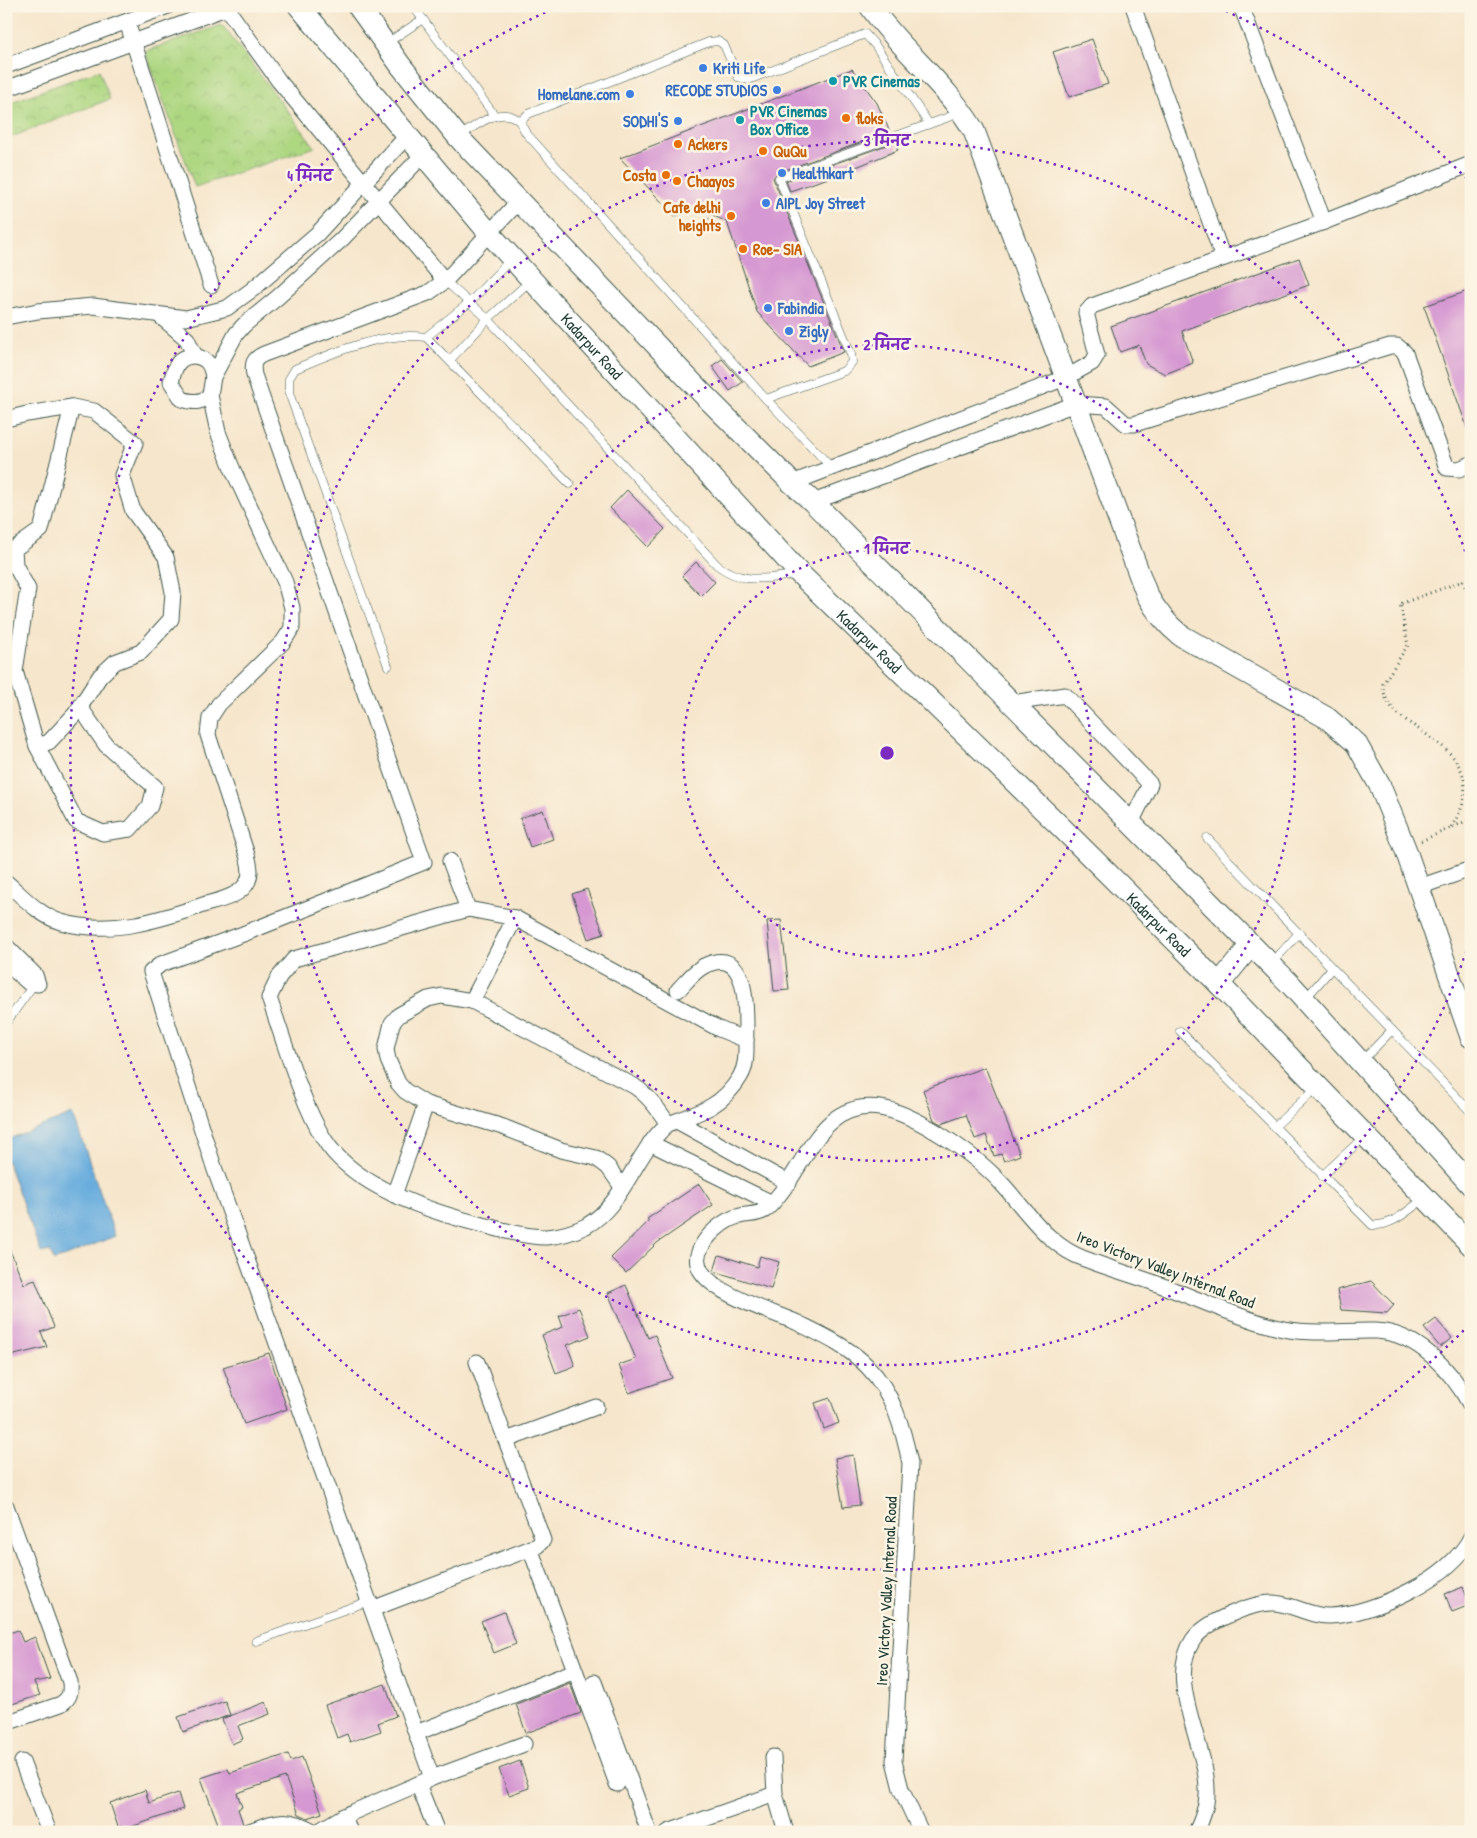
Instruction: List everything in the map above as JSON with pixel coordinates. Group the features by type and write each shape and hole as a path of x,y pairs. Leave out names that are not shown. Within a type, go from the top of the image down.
{"street":[{"path":"6,66 168,6"},
{"name":"Kadarpur Road","path":"299,6 489,233 800,574 1219,984 1471,1245"},
{"path":"1133,6 1223,258"},
{"path":"1241,6 1324,222"},
{"path":"6,89 227,7 278,81 446,281"},
{"path":"362,13 458,137 701,392 792,483 814,502 1271,965 1471,1185"},
{"path":"872,21 962,112 974,131 988,164 1065,378 1147,595 1155,610 1166,624 1180,635 1327,718 1344,731 1368,760 1406,848 1471,1037"},
{"path":"127,22 211,285"},
{"path":"6,317 38,310 93,306 186,318 227,308 284,262 327,223 407,136"},
{"path":"6,882 34,907 60,922 92,927 154,922 226,898 240,890 249,880 250,868 247,855 208,735 210,718 219,704 283,642 292,628 292,608 285,582 232,468 218,432 210,395 213,377 236,334 342,239 423,155"},
{"path":"792,483 1065,378 1096,359 1096,350 1086,319 1088,308 1324,222 1471,164"},
{"path":"437,1832 416,1733 215,1170 151,972 161,964 243,934 424,862 254,375 252,364 256,358 264,354 428,293 446,281 519,201"},
{"path":"327,223 342,239"},
{"path":"284,262 299,278"},
{"path":"158,315 187,339 196,356"},
{"path":"814,502 1075,404 1106,406 1126,424 1134,424 1397,346 1405,353 1447,468 1459,469 1471,464"},
{"path":"210,395 204,400 192,402 182,400 171,382 175,365 183,358 196,356 204,358 211,366 213,377"},
{"path":"72,407 41,530 10,548 14,565 28,589 11,671 37,746 76,821 103,833 130,828 150,806 155,787 106,745 80,707"},
{"path":"6,419 72,407 94,411 135,443 122,475 132,511 166,557 173,592 171,619 141,652 115,662 100,676 80,707 49,742 37,746"},
{"path":"961,418 970,442"},
{"path":"874,452 883,475"},
{"path":"1012,703 1065,695 1150,784 1131,823"},
{"path":"450,861 468,909"},
{"path":"1419,887 1471,869"},
{"path":"678,990 703,967 716,963 728,964 735,968 741,976 746,1001 747,1053 745,1066 740,1077 723,1098 704,1112 673,1122 650,1144 622,1187 598,1218 570,1232 543,1237 506,1231 453,1218 414,1204 394,1195 355,1170 336,1154 324,1139 301,1086 269,998 279,977 294,959 468,909 515,918 707,1023 746,1040"},
{"path":"472,1001 515,918"},
{"path":"1219,984 1251,945"},
{"path":"6,946 37,977 38,984 29,983 6,964"},
{"path":"622,1187 608,1167 596,1158 561,1150 503,1128 426,1104 405,1090 393,1074 386,1048 392,1023 399,1015 428,999 442,996 472,1001 634,1086 646,1094 673,1122 789,1183"},
{"path":"394,1195 426,1104"},
{"name":"Ireo Victory Valley Internal Road","path":"921,1832 901,1789 894,1760 910,1463 904,1432 878,1378 852,1353 797,1323 734,1298 700,1272 698,1264 698,1254 704,1243 725,1222 738,1216 764,1211 772,1203 789,1183 817,1134 832,1120 850,1112 867,1108 898,1112 918,1120 984,1166 1001,1182 1050,1240 1082,1258 1279,1328 1331,1333 1379,1331 1392,1335 1426,1351 1446,1367 1460,1386 1471,1406"},
{"path":"650,1144 772,1203"},
{"path":"370,1605 540,1544 542,1537 478,1362"},
{"path":"506,1440 596,1407"},
{"path":"6,1506 70,1682 71,1692 68,1699 62,1704 6,1723"},
{"path":"1196,1832 1203,1817 1207,1795 1205,1775 1185,1690 1184,1660 1193,1640 1201,1631 1217,1621 1252,1608 1273,1603 1327,1616 1363,1610 1415,1589 1440,1573 1459,1556 1471,1537"},
{"path":"530,1548 617,1784"},
{"path":"416,1733 575,1671"},
{"path":"594,1682 649,1832"},
{"path":"247,1832 286,1820 296,1821 316,1832 344,1816 425,1781 524,1744"},
{"path":"773,1757 775,1794 786,1832"},
{"path":"22,1762 49,1832"},
{"path":"668,1832 775,1794"},
{"path":"344,1816 350,1832"}],"lane":[{"path":"362,13 384,6"},
{"path":"413,6 496,116"},
{"path":"385,44 423,19"},
{"path":"520,122 528,114 709,42 718,41 724,45 738,77 748,80 872,21 875,45 929,124"},
{"path":"766,399 844,371 852,362 851,354 779,178 962,112"},
{"path":"458,137 487,118 496,116 512,118 520,122 526,133 766,399 832,468"},
{"path":"426,337 470,302 512,258"},
{"path":"450,360 488,318 532,279"},
{"path":"446,281 488,318 717,565 728,573 742,578 754,579 800,574"},
{"path":"388,666 289,393 289,379 295,369 386,337 411,335 426,337 570,484"},
{"path":"1207,838 1471,1112"},
{"path":"1271,965 1299,933"},
{"path":"1304,1000 1332,968"},
{"path":"6,1023 34,984"},
{"path":"1180,1030 1372,1225 1380,1226 1391,1222 1425,1198"},
{"path":"1361,1063 1392,1030"},
{"path":"1274,1127 1318,1086"},
{"path":"1322,1176 1365,1136"},
{"path":"256,1641 370,1605"}],"path":[{"path":"699,230 713,214"},
{"path":"1450,827 1457,817 1464,798 1465,787 1460,766 1450,752 1404,718 1388,702 1383,684 1408,645 1408,638 1399,609 1400,604 1471,578"},
{"path":"1463,581 1471,601"},
{"path":"1406,848 1450,827 1471,820"}],"green space":[{"path":"222,25 315,147 195,187 145,51"},
{"path":"99,70 110,99 6,139 6,104"}],"water":[{"path":"73,1114 115,1236 54,1261 50,1251 41,1253 6,1158 6,1140"}],"building":[{"path":"1092,39 1108,84 1069,97 1053,52"},
{"path":"852,69 877,103 890,132 777,173 773,178 844,352 808,366 757,312 727,222 716,217 706,205 675,216 620,158"},
{"path":"895,142 898,150 834,176 790,191 786,181"},
{"path":"1299,258 1309,285 1182,331 1193,363 1165,374 1146,364 1139,345 1120,352 1111,326"},
{"path":"1471,290 1471,433 1469,433 1424,306"},
{"path":"722,359 743,382 730,391 712,366"},
{"path":"627,490 665,529 648,547 610,508"},
{"path":"696,562 715,582 701,596 682,576"},
{"path":"543,810 553,839 530,847 520,818"},
{"path":"587,889 604,934 588,939 572,894"},
{"path":"781,920 789,990 774,991 767,921"},
{"path":"985,1067 1020,1155 1004,1161 1001,1154 994,1156 986,1135 975,1139 966,1115 941,1124 934,1120 923,1090"},
{"path":"699,1184 713,1205 657,1243 626,1273 611,1258 649,1221 647,1219"},
{"path":"6,1241 24,1284 35,1280 54,1327 41,1332 47,1347 6,1357"},
{"path":"719,1255 757,1267 760,1256 779,1262 771,1289 714,1271"},
{"path":"1371,1281 1394,1305 1387,1313 1341,1310 1337,1290"},
{"path":"626,1285 648,1338 655,1335 672,1378 629,1393 619,1365 636,1359 608,1293"},
{"path":"579,1308 590,1336 567,1345 575,1366 556,1373 542,1335 563,1327 559,1316"},
{"path":"1436,1319 1452,1338 1440,1347 1424,1328"},
{"path":"269,1353 287,1409 244,1424 223,1367"},
{"path":"830,1398 839,1423 824,1429 815,1403"},
{"path":"853,1455 860,1505 843,1507 835,1458"},
{"path":"1463,1587 1470,1605 1452,1612 1445,1594"},
{"path":"504,1612 516,1644 494,1653 481,1621"},
{"path":"18,1630 23,1642 35,1637 50,1679 34,1682 40,1695 6,1706 6,1634"},
{"path":"570,1683 581,1713 526,1733 516,1704"},
{"path":"385,1684 396,1716 378,1723 381,1731 350,1742 347,1734 337,1738 325,1705"},
{"path":"225,1701 230,1715 183,1732 178,1717"},
{"path":"266,1702 270,1714 238,1726 243,1739 232,1744 222,1719"},
{"path":"288,1754 291,1761 302,1757 322,1813 308,1818 299,1814 285,1777 237,1793 242,1807 238,1809 243,1824 238,1832 221,1832 201,1778 228,1769 230,1773"},
{"path":"520,1761 529,1788 509,1795 499,1769"},
{"path":"145,1790 149,1803 178,1793 183,1809 122,1830 121,1826 118,1827 110,1803"}],"place":[{"name":"Kriti Life","path":"703,68"},
{"name":"PVR Cinemas","path":"833,81"},
{"name":"RECODE STUDIOS","path":"777,90"},
{"name":"Homelane.com","path":"630,94"},
{"name":"floks","path":"846,118"},
{"name":"PVR Cinemas Box Office","path":"740,120"},
{"name":"SODHI'S","path":"678,121"},
{"name":"Ackers","path":"678,144"},
{"name":"QuQu","path":"763,151"},
{"name":"Healthkart","path":"782,173"},
{"name":"Costa","path":"666,175"},
{"name":"Chaayos","path":"677,181"},
{"name":"AIPL Joy Street","path":"766,203"},
{"name":"Cafe delhi heights","path":"731,216"},
{"name":"Roe- SIA","path":"743,249"},
{"name":"Fabindia","path":"768,308"},
{"name":"Zigly","path":"789,331"}]}
